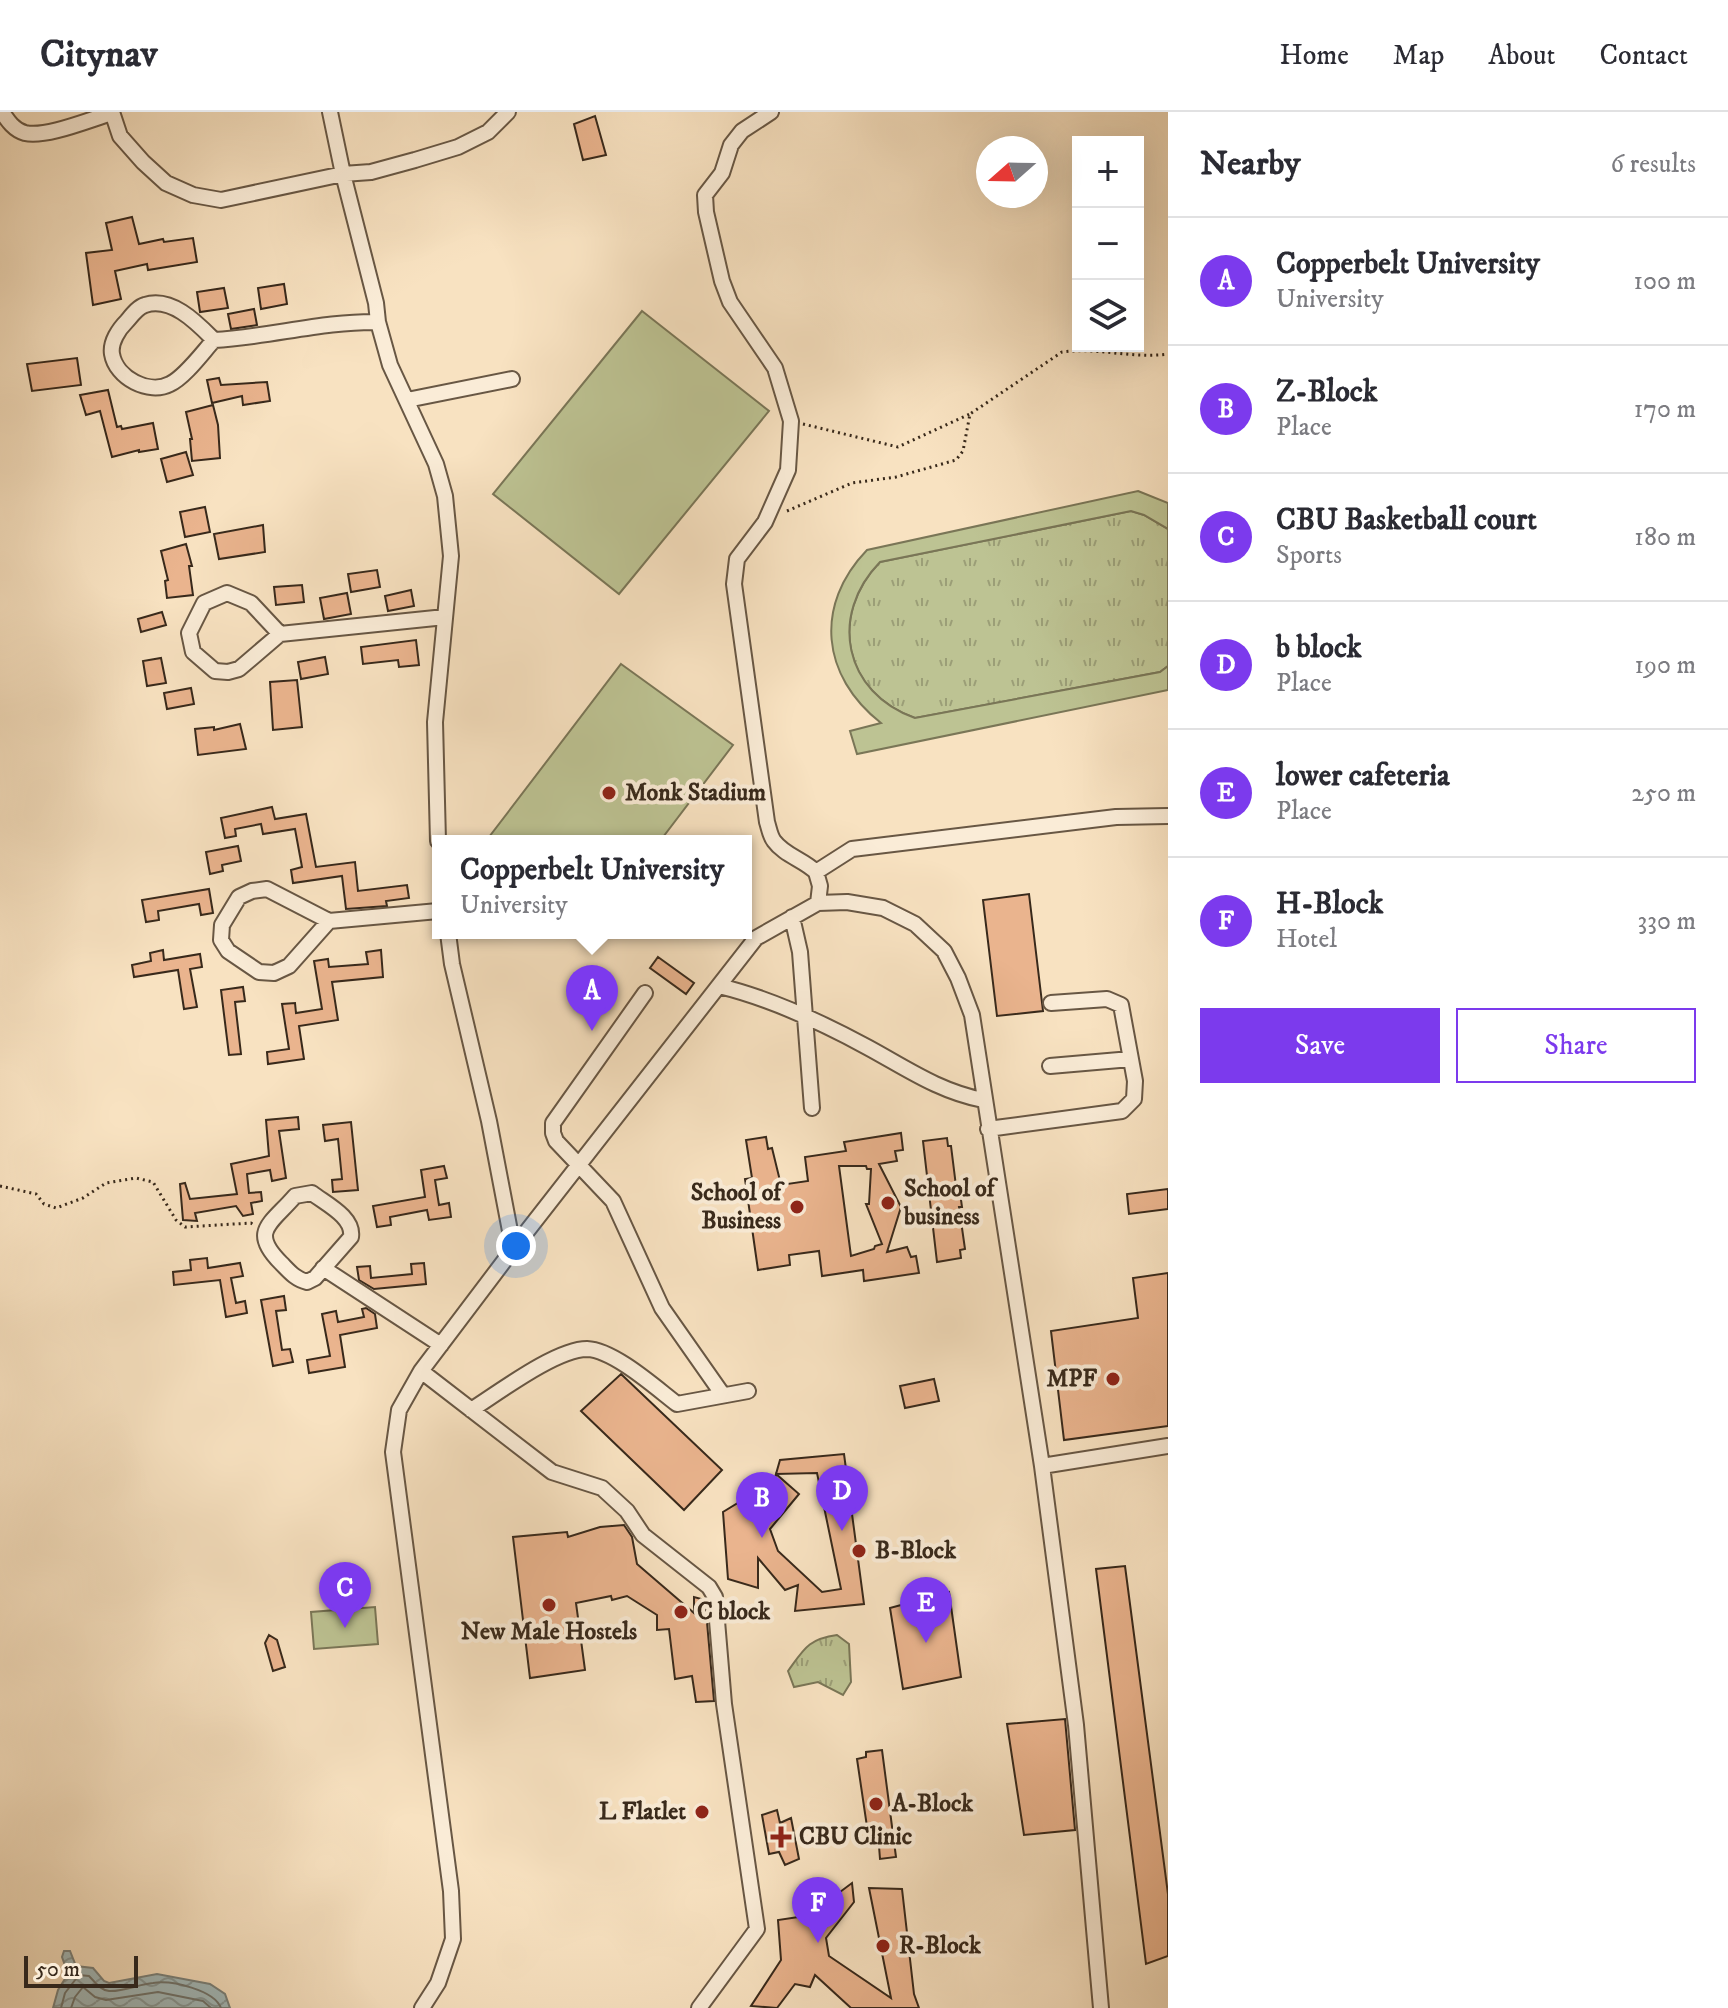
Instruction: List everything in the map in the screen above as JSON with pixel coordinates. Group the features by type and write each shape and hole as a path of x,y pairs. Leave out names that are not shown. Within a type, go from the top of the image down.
{"lane":[{"path":"2,112 14,127 27,134 44,133 112,113 120,136 166,183 193,195 221,200 343,174 371,172 458,147 488,132 508,112"},
{"path":"330,112 390,365 436,464 445,496 451,556 435,722 438,835"},
{"path":"771,112 736,138 722,173 705,195 706,212 730,302 775,368 791,421 788,470 765,522 737,559 734,584 767,822 774,841 785,851 807,862 816,872 820,886 818,903"},
{"path":"214,340 195,321 178,310 154,303 142,305 122,326 113,342 112,354 119,369 136,384 152,388 171,384 214,340 254,338 354,322 378,322"},
{"path":"407,400 512,379"},
{"path":"280,634 251,603 227,593 204,603 189,633 189,643 193,652 215,671 228,672 250,662 280,634 445,617"},
{"path":"816,872 852,849 1116,817 1168,816"},
{"path":"329,921 289,966 274,973 259,972 228,951 221,940 222,925 239,897 252,891 267,889 329,921 432,912"},
{"path":"422,2008 438,1983 453,1939 451,1891 393,1452 399,1410 421,1371 517,1244 756,938 818,903 847,902 883,908 915,924 944,951 972,1015 1042,1466 1076,1725 1101,2008"},
{"path":"792,917 799,939 812,1108"},
{"path":"449,939 510,1231 517,1244"},
{"path":"719,986 751,995 844,1035 944,1090 983,1100"},
{"path":"645,993 553,1123 553,1133 556,1141 613,1201 662,1308 723,1395"},
{"path":"988,1129 1122,1111 1134,1099 1135,1081 1121,1005 1107,999 1051,1003"},
{"path":"1050,1066 1131,1059"},
{"path":"312,1193 349,1222 351,1237 323,1268 307,1282 297,1280 266,1248 264,1231 295,1196 312,1193"},
{"path":"323,1268 441,1345"},
{"path":"471,1410 565,1353 589,1349 624,1363 677,1404 748,1391"},
{"path":"421,1371 552,1472 602,1488 627,1511 643,1535 709,1587 715,1597 724,1704 757,1929 699,2008"},
{"path":"1042,1466 1168,1446"}],"path":[{"path":"791,421 898,447 970,414 1062,352 1168,354"},
{"path":"765,522 852,483 896,477 956,460 963,451 970,414"},
{"path":"0,1186 36,1194 44,1204 56,1208 83,1198 106,1183 136,1178 153,1182 176,1220 185,1227 251,1223 264,1231"}],"green space":[{"path":"642,311 769,411 619,594 493,494"},
{"path":"1138,491 1168,503 1168,529 1131,511 880,562 864,583 854,605 850,628 851,650 859,672 872,691 891,706 915,718 1160,672 1168,666 1168,690 857,754 850,731 881,723 846,684 836,662 832,617 838,594 850,571 867,550"},
{"path":"1131,511 1168,529 1168,666 1160,672 915,718 891,706 872,691 859,672 851,651 850,628 854,606 864,583 880,562"},
{"name":"Monk Stadium","path":"621,664 733,745 665,835 491,835"},
{"path":"375,1607 378,1644 314,1649 311,1612"},
{"path":"837,1635 849,1644 851,1682 843,1695 818,1682 794,1687 788,1671 803,1651 819,1639"}],"water":[{"path":"64,1951 70,1951 76,1966 93,1968 109,1983 157,1974 210,1984 225,1994 230,2008 53,2008 58,1990 68,1974 62,1957"}],"building":[{"path":"595,116 606,155 583,160 574,124"},
{"path":"132,217 139,244 193,238 197,262 148,270 147,264 115,271 121,299 93,305 86,253 112,250 106,223"},
{"path":"284,284 287,304 261,309 258,288"},
{"path":"224,288 228,308 200,312 197,292"},
{"path":"254,309 257,325 231,329 228,314"},
{"path":"77,358 81,385 32,391 27,364"},
{"path":"219,378 221,385 267,382 270,401 243,405 242,396 212,403 207,380"},
{"path":"108,390 117,427 121,426 122,429 153,423 158,449 112,457 100,411 86,415 80,395"},
{"path":"213,405 220,458 192,461 192,439 186,412"},
{"path":"186,452 193,475 167,482 161,459"},
{"path":"205,507 210,532 185,537 180,512"},
{"path":"263,525 265,552 219,559 214,534"},
{"path":"186,544 192,566 189,566 193,595 167,598 165,581 168,580 161,551"},
{"path":"377,570 380,587 351,592 348,574"},
{"path":"302,585 304,602 276,605 274,587"},
{"path":"411,590 414,606 388,611 385,596"},
{"path":"347,593 351,614 324,619 320,598"},
{"path":"162,612 166,625 141,632 138,619"},
{"path":"416,640 419,665 399,667 398,660 363,664 361,647"},
{"path":"325,657 328,674 301,679 298,662"},
{"path":"161,658 166,683 147,686 143,661"},
{"path":"297,680 302,727 273,730 270,682"},
{"path":"191,688 194,704 167,709 164,693"},
{"path":"240,724 246,749 198,755 195,729 214,727 214,730"},
{"path":"272,807 275,819 306,814 316,867 355,862 358,891 407,885 409,898 386,901 387,906 346,909 342,876 293,883 291,870 302,867 295,829 263,834 261,824 235,829 236,836 225,838 221,818"},
{"path":"238,846 241,861 222,865 223,871 210,874 206,852"},
{"path":"209,889 213,913 201,915 199,904 158,911 159,920 146,922 142,900"},
{"path":"1029,894 1043,1011 997,1016 983,900"},
{"path":"163,950 164,960 200,954 202,967 190,969 197,1007 184,1009 178,970 134,977 132,965 151,961 150,953"},
{"path":"381,950 383,977 332,982 338,1020 299,1026 304,1059 268,1064 267,1052 289,1049 282,1004 295,1003 296,1013 322,1009 314,961 328,959 329,967 368,964 366,952"},
{"path":"658,957 694,983 686,994 650,968"},
{"path":"243,987 245,1001 235,1002 241,1054 229,1055 221,990"},
{"path":"298,1117 299,1129 279,1131 286,1178 272,1181 270,1170 247,1174 249,1193 261,1192 262,1201 251,1203 253,1214 243,1216 236,1206 195,1213 197,1221 183,1220 180,1184 185,1183 190,1199 237,1194 231,1164 269,1156 266,1120"},
{"path":"351,1122 358,1190 333,1192 332,1180 342,1179 338,1139 325,1141 323,1125"},
{"name":"School of Business","path":"901,1133 903,1150 895,1151 897,1161 879,1164 901,1207 887,1252 907,1247 911,1257 916,1256 919,1273 864,1281 863,1270 822,1276 819,1251 789,1255 790,1265 758,1270 745,1179 752,1178 746,1140 766,1137 768,1149 772,1148 781,1185 808,1181 805,1157 846,1151 844,1142","holes":["839,1166 866,1166 871,1169 869,1204 866,1204 882,1244 851,1256"]},
{"path":"947,1138 948,1146 951,1146 956,1186 959,1185 965,1249 960,1250 961,1258 937,1262 923,1141"},
{"path":"444,1166 447,1178 435,1180 439,1205 449,1203 451,1217 429,1220 427,1210 390,1217 391,1225 377,1227 373,1206 425,1197 421,1170"},
{"path":"1168,1189 1168,1209 1129,1214 1127,1194"},
{"path":"207,1258 208,1268 240,1263 243,1276 231,1278 236,1303 245,1301 247,1313 226,1317 220,1280 174,1285 173,1272 191,1270 190,1260"},
{"path":"424,1263 426,1284 374,1289 359,1280 357,1267 370,1266 371,1278 412,1274 411,1264"},
{"name":"MPF","path":"1168,1273 1168,1426 1064,1440 1051,1331 1138,1318 1133,1278"},
{"path":"284,1296 286,1310 276,1311 282,1350 290,1349 293,1362 273,1366 261,1300"},
{"path":"362,1309 375,1314 377,1328 340,1335 345,1367 309,1373 307,1360 330,1356 322,1314 336,1311 338,1322 364,1317"},
{"path":"621,1374 722,1470 684,1510 581,1411"},
{"path":"934,1379 939,1401 905,1408 900,1386"},
{"path":"844,1454 864,1604 795,1611 798,1585 785,1590 758,1558 758,1588 728,1579 723,1512 746,1498 750,1509 774,1484 776,1474 780,1460","holes":["817,1473 841,1589 822,1592 778,1551 770,1529 799,1494 776,1474"]},
{"path":"624,1525 632,1537 637,1564 694,1613 694,1597 705,1600 714,1701 696,1702 692,1676 675,1679 669,1629 657,1630 657,1615 627,1596 576,1603 585,1670 530,1678 513,1537 567,1532 568,1537 600,1527"},
{"path":"1125,1566 1168,1894 1168,1956 1146,1964 1096,1569"},
{"path":"949,1592 961,1677 903,1689 890,1608"},
{"path":"269,1635 277,1640 285,1667 273,1671 265,1643"},
{"path":"1065,1719 1075,1830 1024,1835 1007,1724"},
{"name":"A-Block","path":"882,1750 896,1857 880,1859 879,1846 870,1847 857,1759 866,1757 866,1752"},
{"name":"CBU Clinic","path":"777,1810 780,1823 791,1818 799,1859 785,1865 779,1852 769,1854 762,1815"},
{"path":"852,1883 854,1902 826,1938 829,1956 891,1998 869,1888 902,1889 914,1994 919,2008 851,2008 815,1975 810,1987 795,1984 777,2008 751,2006 781,1960 778,1920 805,1916 831,1890 840,1892"}],"place":[{"name":"Monk Stadium","path":"609,793"},
{"name":"Copperbelt University","path":"592,1031"},
{"name":"School of business","path":"888,1203"},
{"name":"School of Business","path":"797,1207"},
{"name":"MPF","path":"1113,1379"},
{"name":"b block","path":"842,1531"},
{"name":"Z-Block","path":"762,1538"},
{"name":"B-Block","path":"859,1551"},
{"name":"New Male Hostels","path":"549,1605"},
{"name":"C block","path":"681,1612"},
{"name":"CBU Basketball court","path":"345,1628"},
{"name":"lower cafeteria","path":"926,1643"},
{"name":"A-Block","path":"876,1804"},
{"name":"L Flatlet","path":"702,1812"},
{"name":"CBU Clinic","path":"781,1837"},
{"name":"H-Block","path":"818,1943"},
{"name":"R-Block","path":"883,1946"}]}
